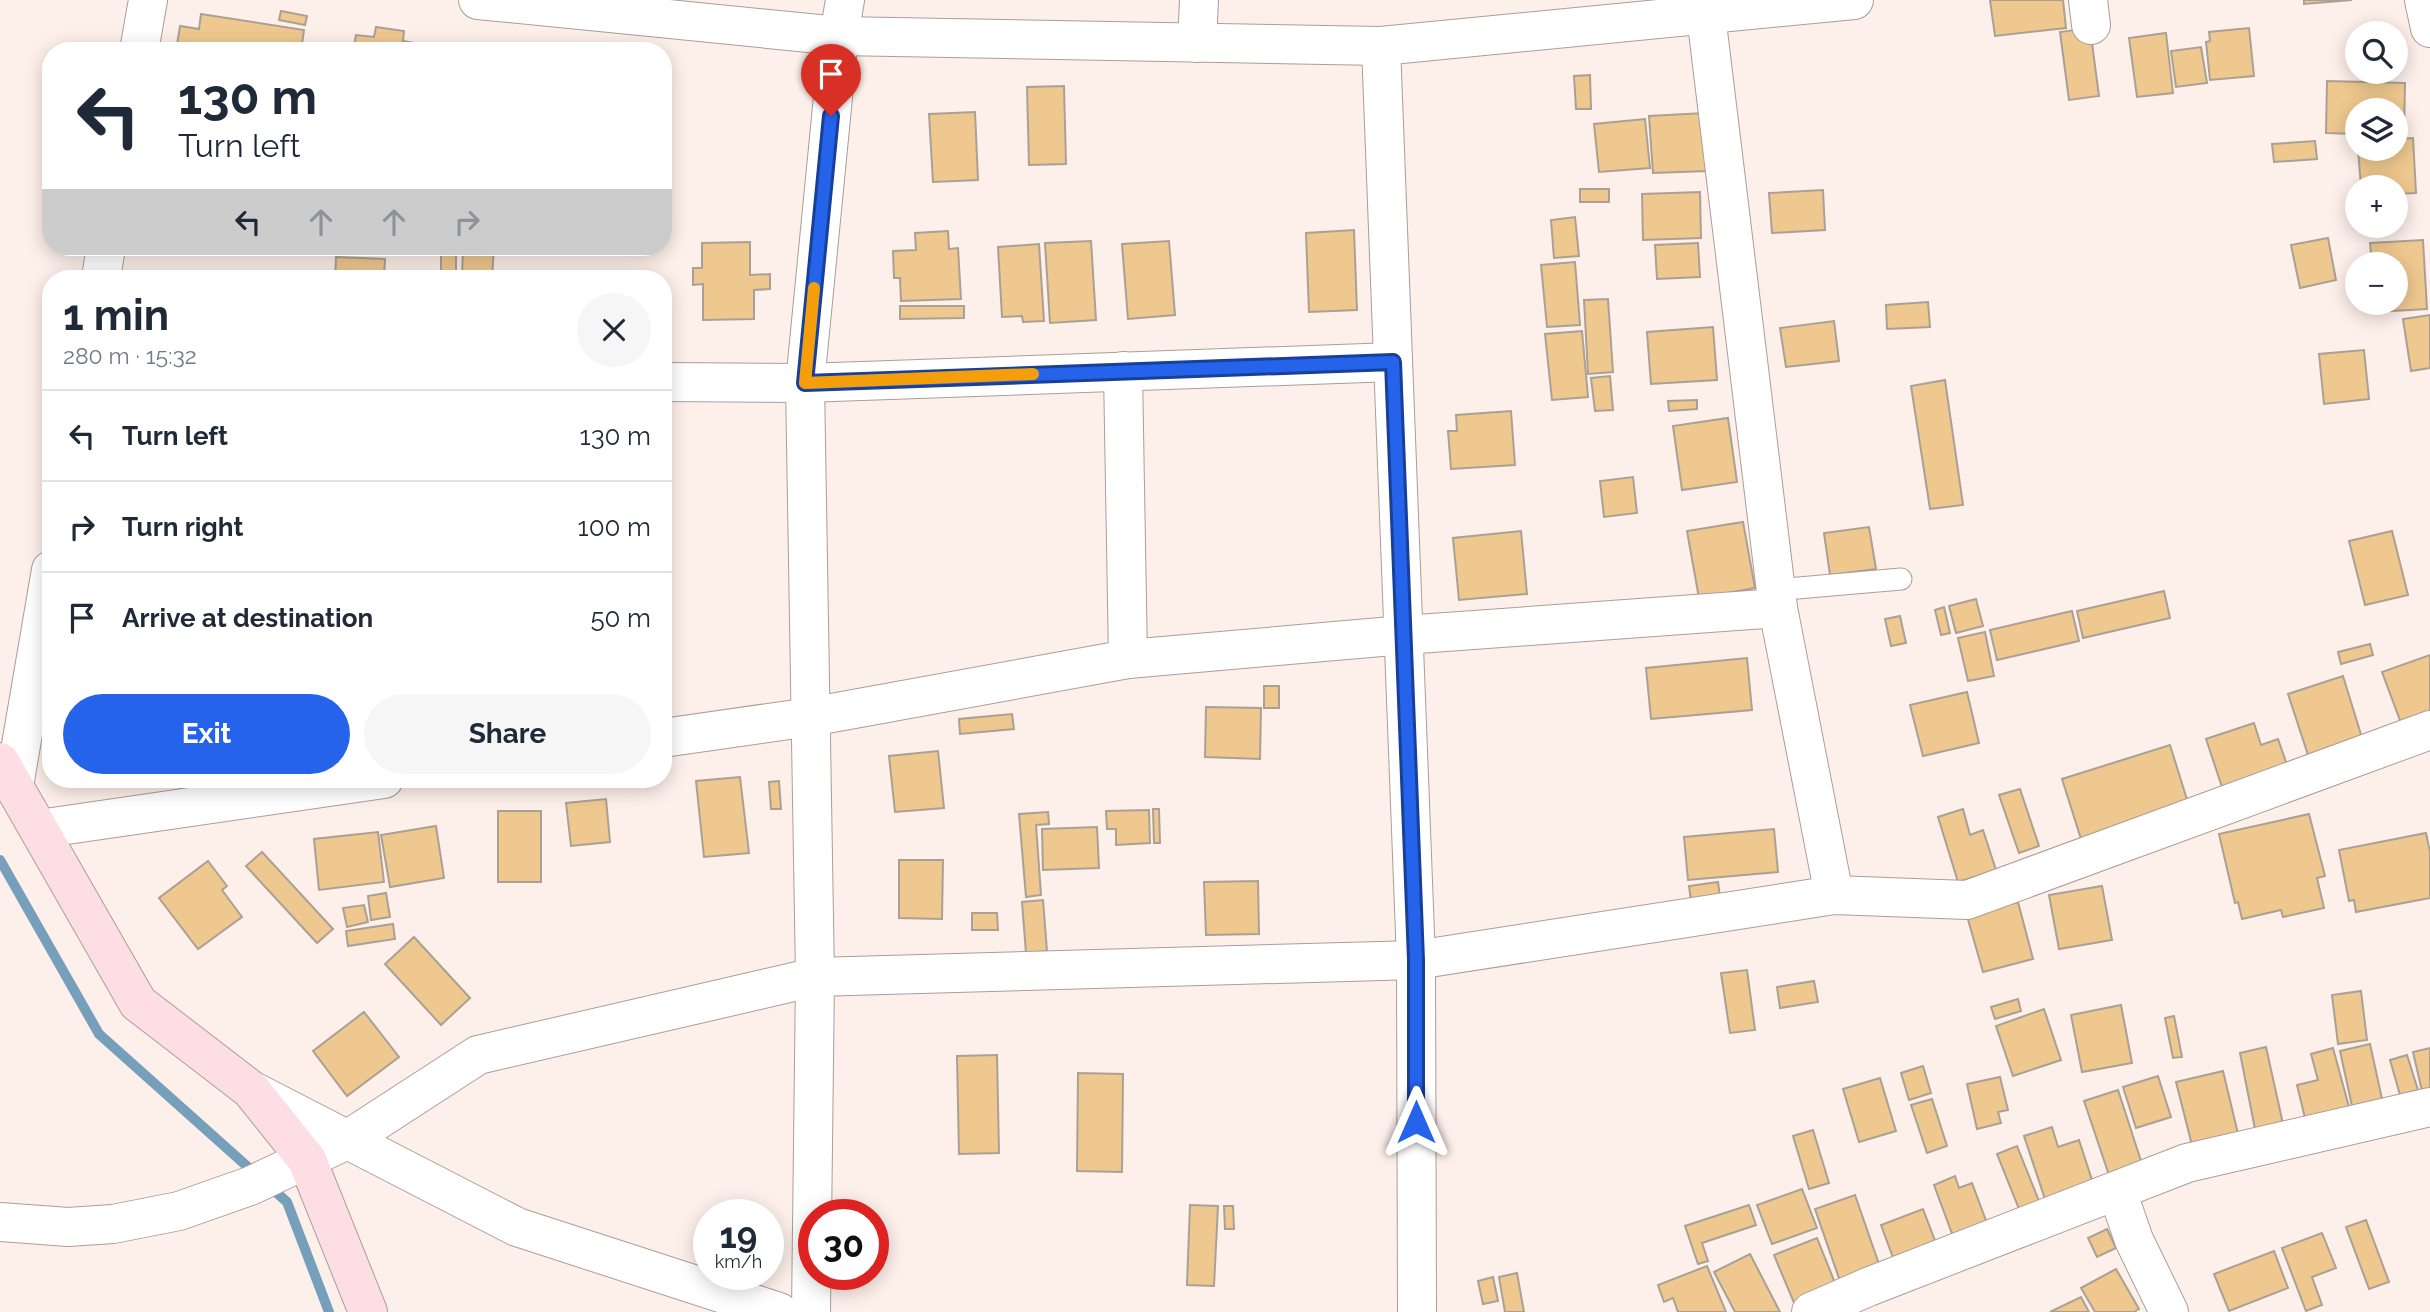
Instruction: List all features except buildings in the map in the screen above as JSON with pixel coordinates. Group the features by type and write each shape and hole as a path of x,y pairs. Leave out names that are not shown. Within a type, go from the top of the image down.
{"street":[{"path":"141,42 148,0"},
{"path":"478,0 842,18 1197,43 1381,46 1549,15 1706,15 1854,0"},
{"path":"1197,43 1199,0"},
{"path":"2424,0 2430,28"},
{"path":"1706,15 1777,599 1834,895"},
{"path":"811,1312 815,977 805,383 842,18"},
{"path":"1381,46 1416,960 1417,1312"},
{"path":"672,382 805,383 1393,362"},
{"path":"1123,371 1128,659"},
{"path":"672,737 810,717 1128,659 1777,599"},
{"path":"42,612 7,774 138,1003 251,1090 517,1227 779,1312"},
{"path":"0,1222 68,1227 113,1224 179,1211 278,1174 347,1140 478,1055 815,977 1416,960 1834,895 1966,900 2430,730"},
{"path":"38,829 322,788"},
{"path":"251,1090 278,1174 368,1312"},
{"path":"1811,1312 1868,1287 2187,1163 2430,1107"},
{"path":"2117,1191 2134,1240 2169,1312"}],"lane":[{"path":"1777,599 1901,579"}],"waterway":[{"path":"0,860 99,1034 287,1202 329,1312"}],"slow traffic":[{"path":"814,288 805,383 1033,374"}],"route":[{"path":"831,116 805,383 1393,362 1416,960 1416,1122"}]}
